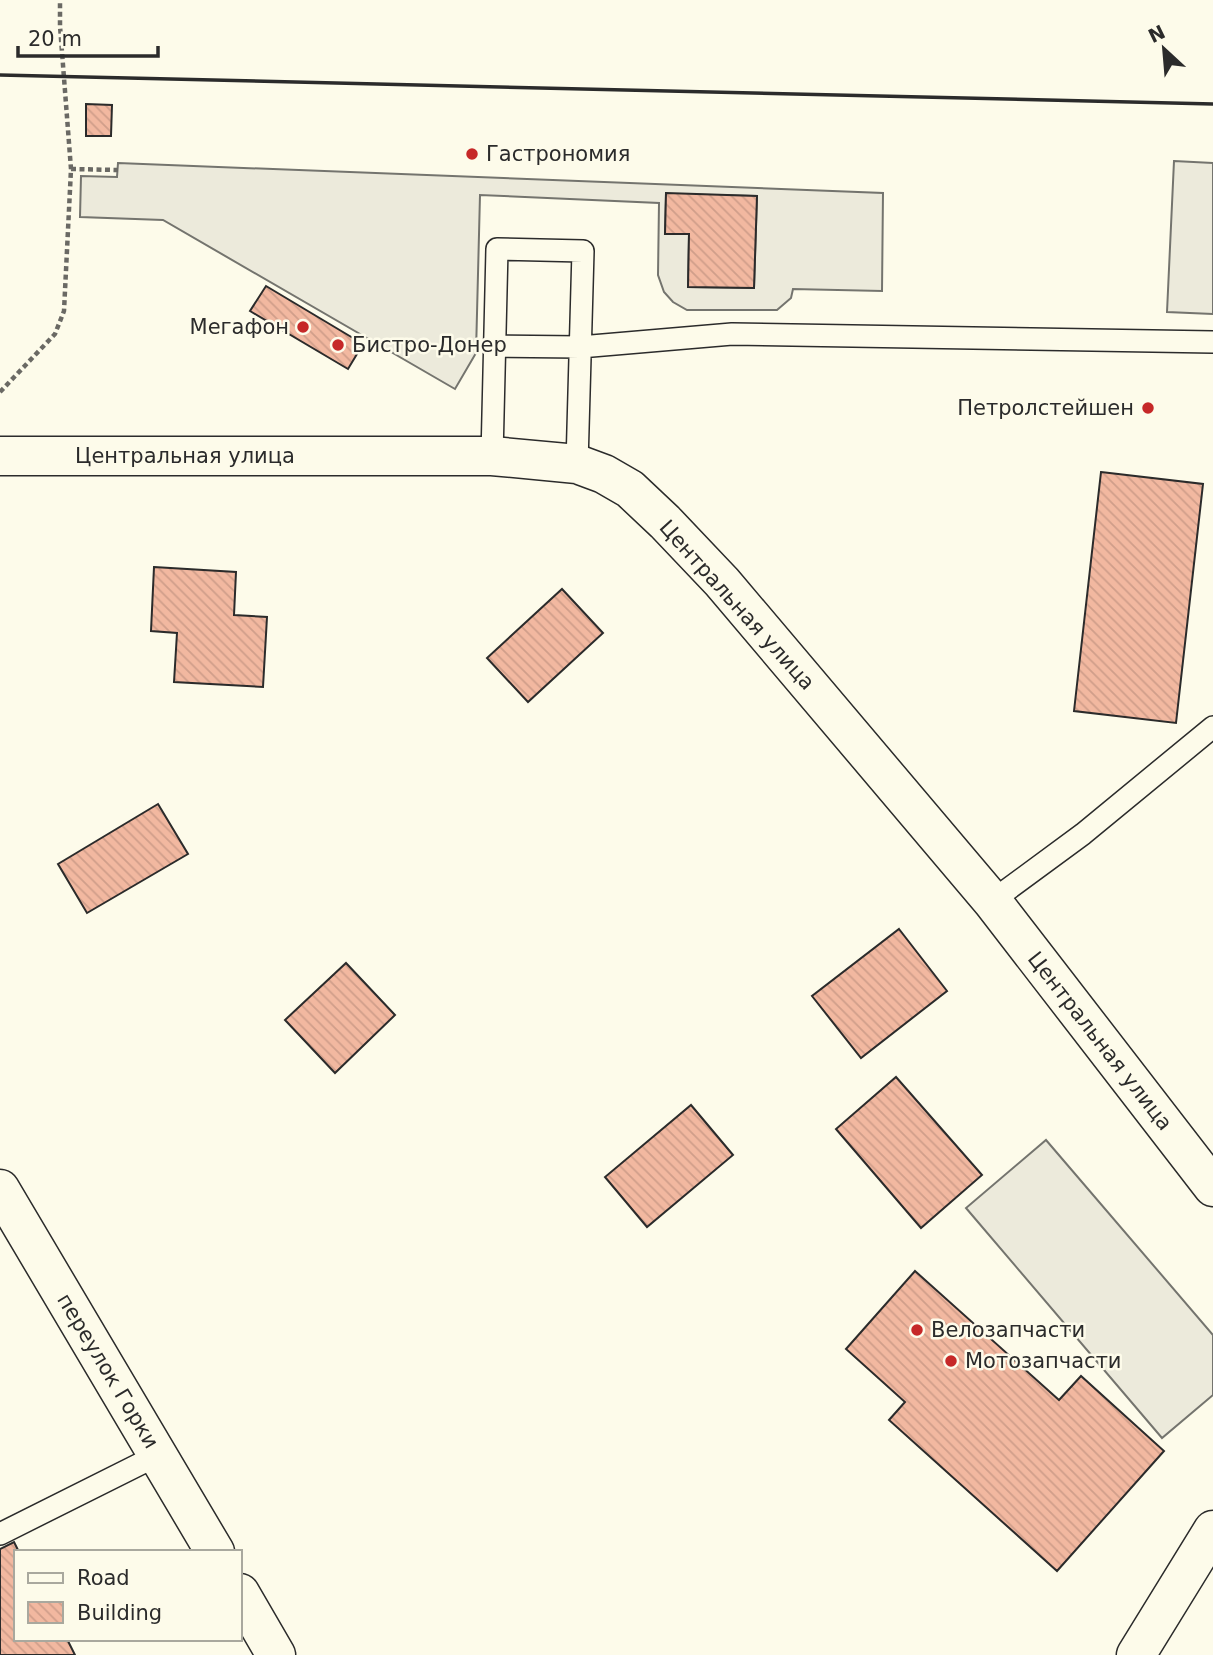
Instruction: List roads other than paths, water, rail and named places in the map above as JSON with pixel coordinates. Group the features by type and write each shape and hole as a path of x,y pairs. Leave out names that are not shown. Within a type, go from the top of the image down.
{"main road":[{"name":"Центральная улица","path":"0,456 492,456 577,464 604,474 630,489 713,572 992,901 1213,1187"},
{"name":"переулок Горки","path":"0,1189 214,1550"},
{"path":"1136,1655 1213,1530"},
{"path":"242,1596 276,1655"}],"lane":[{"path":"492,456 497,249 583,251 577,464"},
{"path":"495,346 580,347 732,334 1213,342"},
{"path":"992,901 1083,834 1213,727"},
{"path":"0,1534 158,1455"}],"place":[{"name":"Гастрономия","path":"472,154"},
{"name":"Мегафон","path":"303,327"},
{"name":"Бистро-Донер","path":"338,345"},
{"name":"Петролстейшен","path":"1148,408"},
{"name":"Велозапчасти","path":"917,1330"},
{"name":"Мотозапчасти","path":"951,1361"}]}
